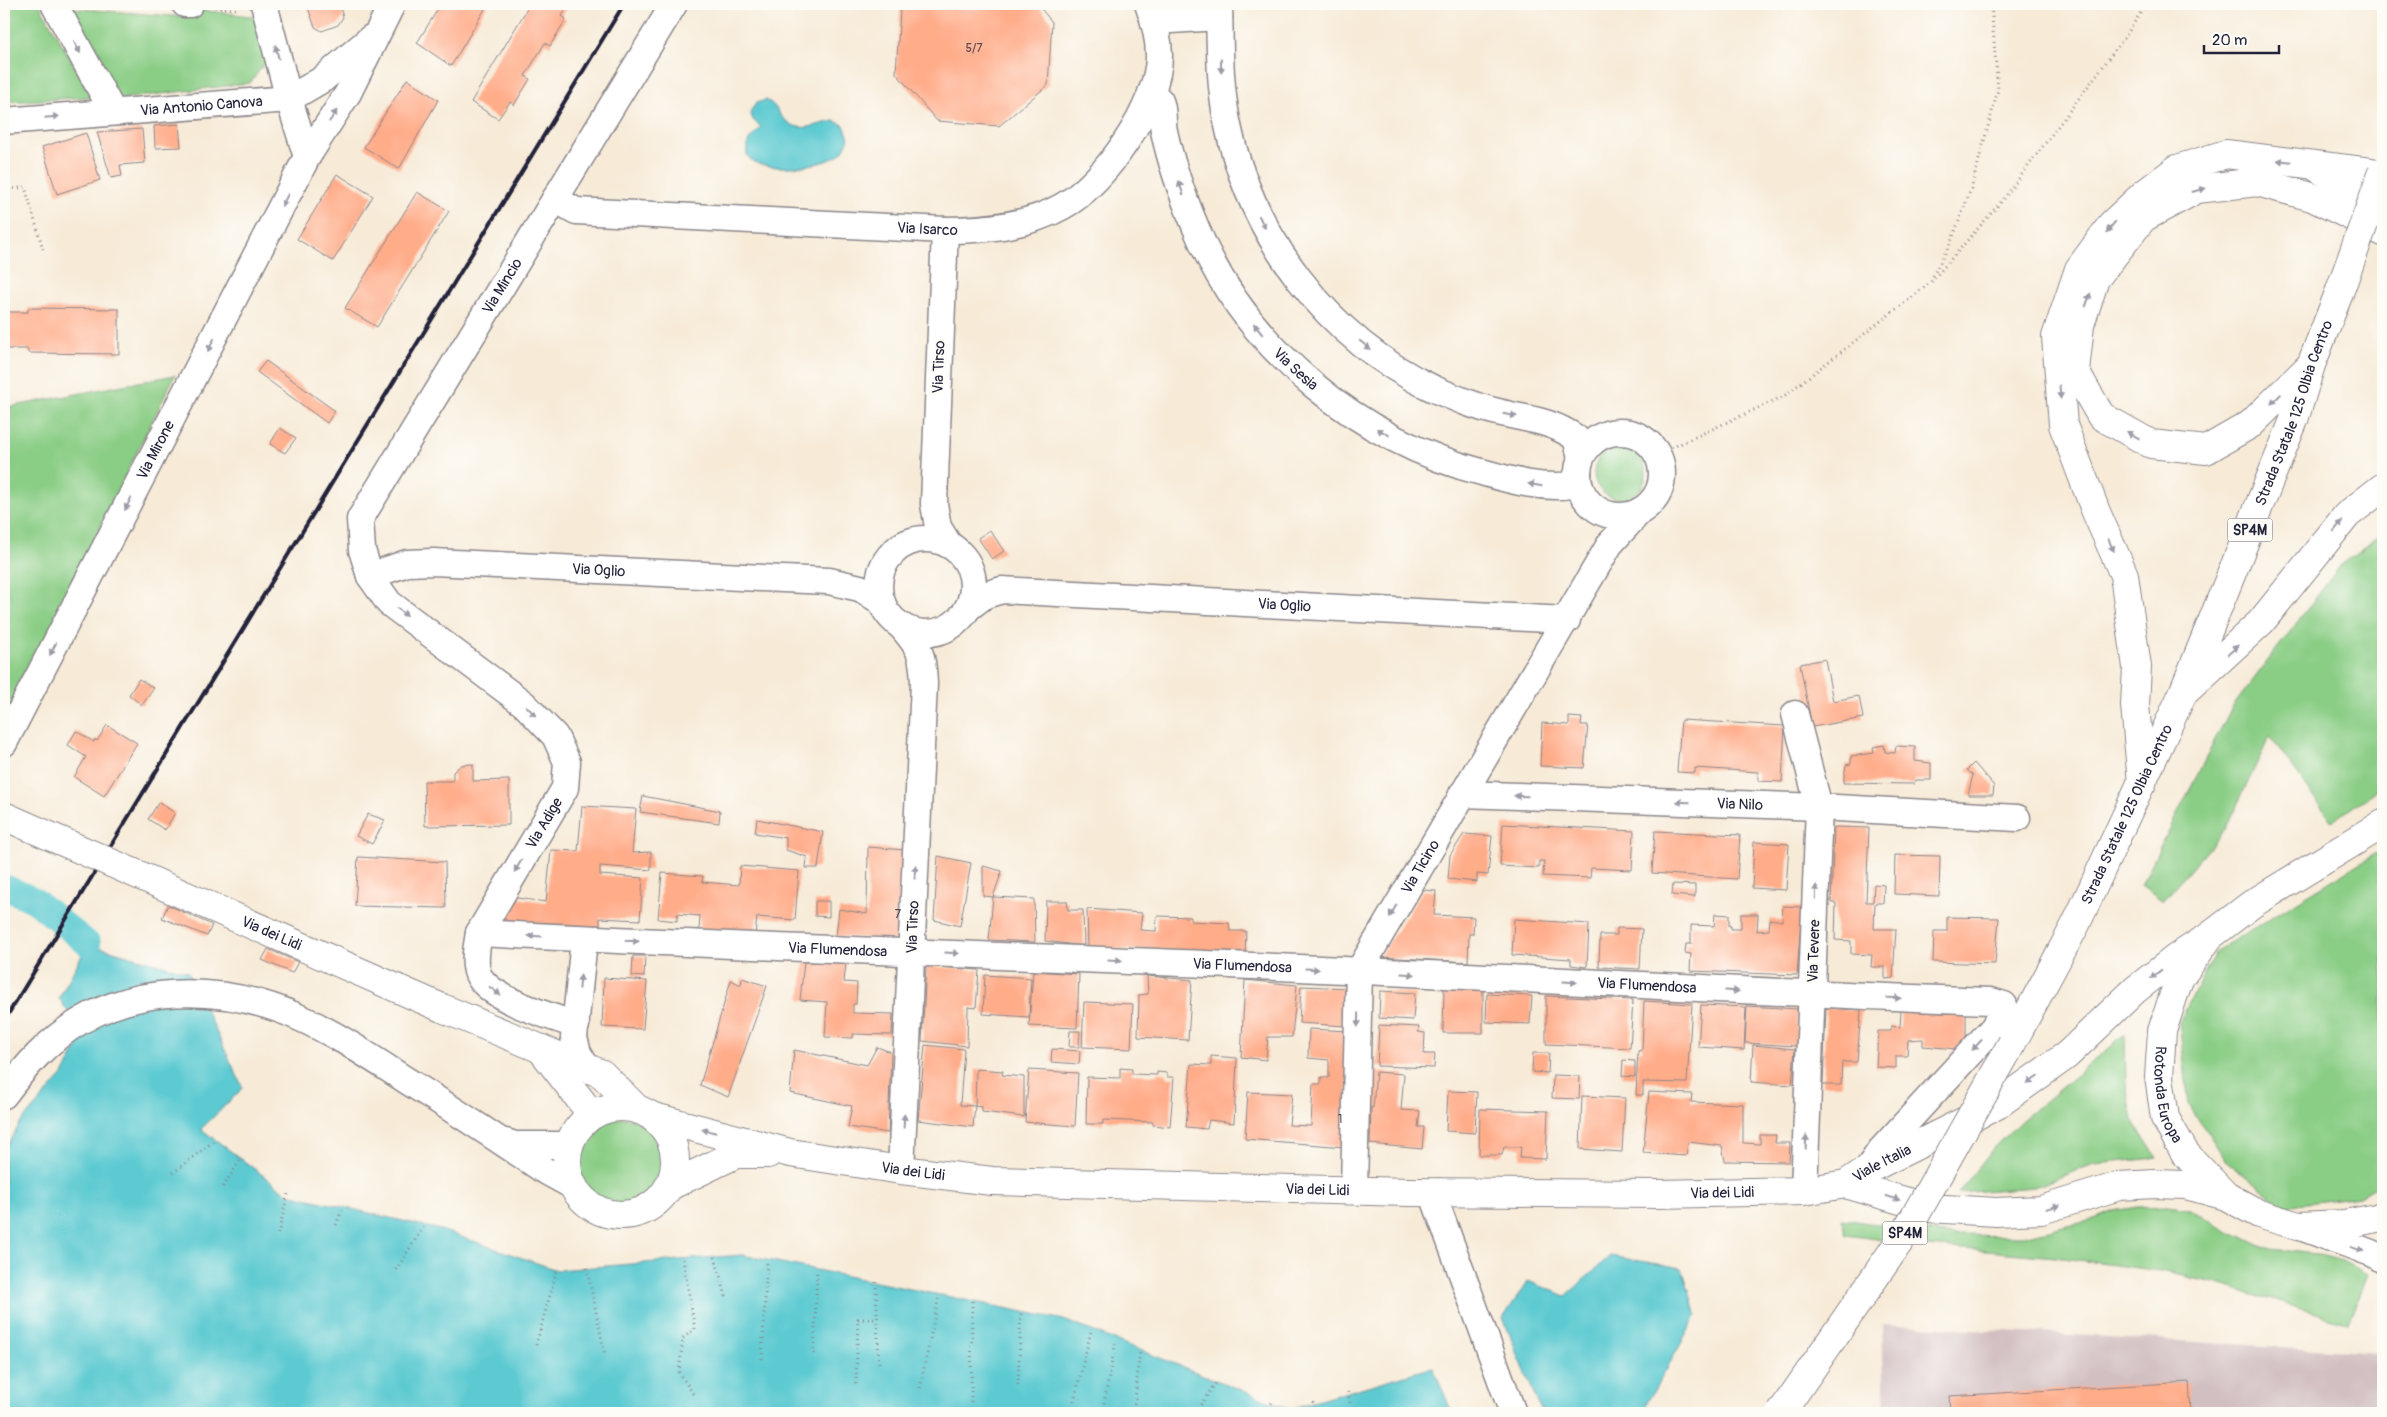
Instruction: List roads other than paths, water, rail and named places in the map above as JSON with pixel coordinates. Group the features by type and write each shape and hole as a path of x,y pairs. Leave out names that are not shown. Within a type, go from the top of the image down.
{"main road":[{"path":"2142,783 2135,705 2137,667 2124,576 2096,512 2063,425 2056,337 2079,270 2112,224 2144,194 2177,168 2226,154 2370,172 2383,178"},
{"path":"2312,164 2383,208"},
{"name":"Strada Statale 125 Olbia Centro","path":"1781,1413 1906,1232 2076,924 2183,693 2294,420 2311,365 2383,171"},
{"path":"2311,365 2251,424 2206,450 2151,444 2101,416 2075,371 2080,325 2095,279 2143,218 2197,189 2257,182 2312,197 2383,232"},
{"path":"2183,693 2261,622 2347,515 2383,487"},
{"name":"Via dei Lidi","path":"4,816 442,1008 602,1074 645,1113 790,1153 901,1170 992,1181 1439,1192 1658,1194 1804,1191 1857,1177"},
{"name":"Rotonda Europa","path":"2383,824 2252,904 2210,936 2180,979 2162,1031 2159,1077 2165,1118 2185,1153 2226,1196 2259,1214 2298,1226 2344,1224 2377,1218 2383,1215"},
{"name":"Viale Italia","path":"1857,1177 1996,1105 2032,1081 2067,1055 2135,990 2176,958 2210,936"},
{"path":"541,1049 592,1116"},
{"path":"614,1107 645,1113 672,1140 676,1167 670,1186 659,1201 639,1213 621,1216 611,1215 593,1208 578,1194 573,1186 567,1167 569,1145 578,1128 592,1116 614,1107"},
{"name":"Via dei Lidi","path":"670,1186 736,1154 790,1153"},
{"name":"Viale Italia","path":"1857,1177 1928,1208 1996,1212 2041,1210 2120,1186 2155,1184 2186,1186 2226,1196"}],"street":[{"path":"54,4 113,112"},
{"name":"Via Mirone","path":"4,743 307,156 348,93 392,4"},
{"name":"Via Mincio","path":"370,576 362,550 360,519 674,4"},
{"path":"266,8 289,99 307,156"},
{"path":"1151,12 1219,10 1221,79 1226,119 1235,156 1247,191 1262,224 1304,286 1331,316 1368,348 1403,372 1466,403 1551,423 1576,438 1579,484 1590,503 1596,531 1593,573"},
{"name":"Via Isarco","path":"555,199 576,211 945,230 982,230 1038,217 1064,206 1092,183 1118,153 1137,125 1151,93 1159,57 1151,12"},
{"name":"Via Antonio Canova","path":"4,121 289,99 323,79 376,34"},
{"name":"Via Sesia","path":"1151,93 1160,101 1164,130 1178,178 1196,229 1219,276 1271,345 1308,381 1358,418 1433,457 1512,480 1553,488 1571,485 1579,466"},
{"name":"Via Tirso","path":"934,504 945,230"},
{"path":"1579,466 1588,446 1599,437 1612,432 1626,431 1644,439 1658,454 1662,466 1662,480 1659,492 1651,503 1640,511 1628,515 1614,515 1601,512 1590,503"},
{"path":"917,540 928,523 934,504"},
{"path":"934,504 938,527 949,545 965,559 972,575 973,592 968,608"},
{"name":"Via Ticino","path":"1354,1190 1359,971 1610,544 1640,511"},
{"path":"924,684 923,658 914,641 889,614 882,602 879,585 883,567 890,555 903,545 917,540 932,540 949,545"},
{"name":"Via Oglio","path":"370,576 407,563 434,562 829,581"},
{"path":"829,581 861,576 883,567"},
{"path":"972,575 1002,590"},
{"name":"Via Adige","path":"370,576 389,603 524,704 555,736 567,762 565,788 479,933 475,955 479,977 497,994 576,1025"},
{"path":"829,581 860,588 882,602"},
{"path":"900,625 914,632 930,633 945,629 958,621 968,608 985,595 1002,590"},
{"name":"Via Oglio","path":"1002,590 1567,620"},
{"path":"924,684 934,647 945,629"},
{"name":"Via Tirso","path":"901,1170 924,684"},
{"name":"Via Tevere","path":"1795,714 1820,807 1804,1191"},
{"name":"Via Nilo","path":"1462,794 1820,807 2017,818"},
{"name":"Via Flumendosa","path":"479,933 584,940 912,951 1359,971 1813,995 1991,1001 2004,1005 1994,1027 1857,1177"},
{"path":"584,940 574,1038 578,1053 587,1068"},
{"path":"4,1095 21,1072 48,1044 80,1021 113,1007 151,996 202,992 226,995 262,1004 306,1021 340,1038 501,1140 542,1169 573,1186"},
{"path":"501,1140 515,1144 569,1145"},
{"path":"1439,1192 1436,1203 1513,1413"},
{"path":"2298,1226 2374,1254 2383,1260"}],"water":[{"path":"766,100 772,104 785,120 797,127 810,127 834,121 844,125 849,138 844,149 839,155 831,159 806,166 777,167 753,161 747,155 748,145 750,139 761,127 753,120 750,112 756,103"},
{"path":"88,944 188,972 243,1088 201,1129 288,1194 441,1230 557,1270 742,1255 1064,1320 1289,1409 1433,1367 1452,1413 4,1413 4,1150 21,1122 63,1075 83,1036 59,998"},
{"path":"1610,1256 1682,1268 1697,1316 1641,1413 1542,1413 1503,1318 1528,1281 1566,1296"}],"waterway":[{"path":"4,887 34,900 88,944"}],"railway":[{"path":"4,1021 624,4"}]}
